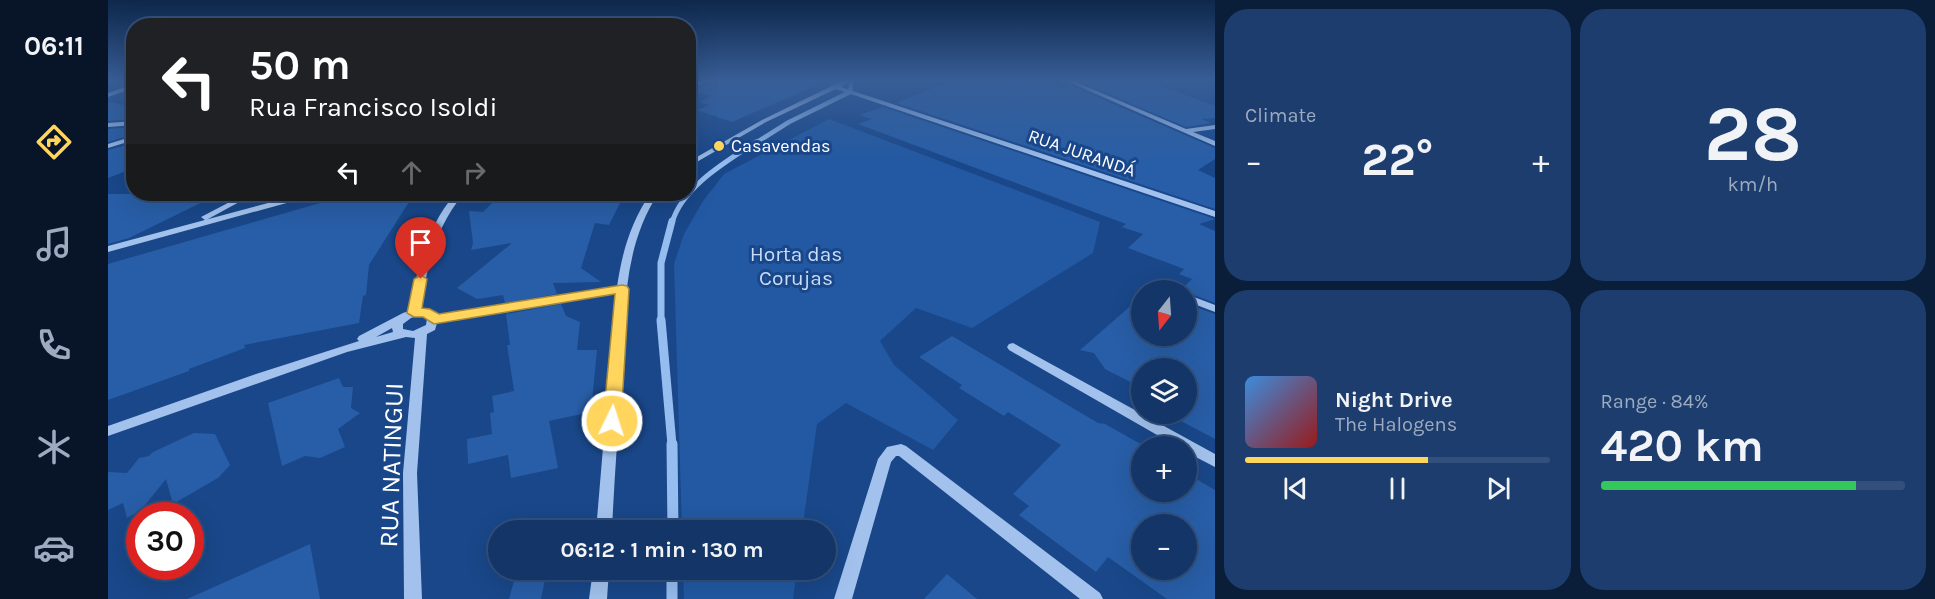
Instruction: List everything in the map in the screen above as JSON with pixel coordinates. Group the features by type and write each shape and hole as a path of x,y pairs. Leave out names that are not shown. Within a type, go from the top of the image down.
{"street":[{"path":"696,160 764,122 795,108"},
{"name":"RUA JURANDÁ","path":"900,108 1215,214"},
{"path":"1132,108 1215,144"},
{"path":"108,125 126,124"},
{"path":"1185,131 1215,127"},
{"path":"108,146 126,140"},
{"path":"186,227 236,201"},
{"path":"108,249 283,201"},
{"path":"414,313 430,239 441,217 454,201"},
{"path":"605,520 622,289 634,229 647,201"},
{"path":"434,320 622,289"},
{"path":"1197,302 1215,309"},
{"path":"344,349 414,313 425,312 433,316 434,320"},
{"path":"401,319 396,328 402,334"},
{"path":"108,431 344,349 402,334 421,333 431,327 434,320"},
{"name":"RUA NATINGUI","path":"413,599 410,473 421,333"},
{"path":"1013,347 1215,461"},
{"path":"843,599 885,459 892,451 901,450 1094,599"},
{"path":"598,599 600,580"}],"green space":[{"name":"Horta das Corujas","path":"829,119 1100,222 1093,253 972,328 916,308 880,341 894,365 958,420 933,450 846,403 817,424 804,520 682,520 674,264 684,234 703,201 724,174"},
{"path":"683,580 796,580 793,599 684,599"}],"building":[{"path":"108,108 126,108 126,120 108,121"},
{"path":"702,108 764,108 732,122 697,110"},
{"path":"886,108 1215,219 1199,224 1215,231 1215,303 1197,296 1197,280 1191,280 1179,274 1184,269 1128,248 1143,234 1122,227 1126,224 858,124 872,119 859,115"},
{"path":"911,108 1122,108 1215,148 1215,159 1198,170 1215,178 1215,209"},
{"path":"1141,108 1215,108 1215,118 1201,119 1211,123 1186,127"},
{"path":"126,128 126,136 108,142 108,129"},
{"path":"126,145 126,171 108,178 108,150"},
{"path":"108,194 126,194 126,201 205,201 129,238 108,244"},
{"path":"327,201 410,201 369,265 366,295 363,296 359,323 244,345 245,348 189,369 189,371 108,400 108,264"},
{"path":"494,201 621,201 609,225 595,223 581,268 601,282 553,283 557,294 505,303 503,295 477,299 457,288 512,243 471,250 473,243 469,211 483,212"},
{"path":"561,304 566,316 580,322 577,350 597,350 591,412 549,421 558,468 511,478 508,455 468,464 467,439 492,434 490,413 494,412 492,396 514,391 507,345 510,345 506,314"},
{"path":"1131,306 1131,346 1197,346 1197,308 1215,314 1215,439 1187,424 1197,424 1197,358 1131,358 1131,382 1105,369 1094,353 1080,350"},
{"path":"952,336 1098,423 1105,424 1131,439 1131,502 1197,502 1197,479 1215,490 1215,599 1167,599 1140,580 1197,580 1197,514 1131,514 1131,573 1108,557 1096,572 1019,515 1029,506 1013,494 1061,445 1008,412 1004,416 959,388 962,385 919,357"},
{"path":"339,378 343,387 353,387 351,408 360,413 338,429 345,447 320,458 305,456 282,466 268,403"},
{"path":"194,433 215,434 230,465 218,478 176,502 172,502 166,479 147,502 126,502 126,514 123,503 108,510 108,472 127,473 139,458 149,456"},
{"path":"310,544 320,599 187,599"},
{"path":"947,574 977,599 924,599"},
{"path":"514,580 545,580 541,599 509,599"}],"waterway":[{"path":"754,144 789,122 818,108"},
{"path":"696,186 719,166 756,142"},
{"path":"672,223 683,201"},
{"path":"661,320 661,263 672,221"},
{"path":"661,320 672,445"},
{"path":"672,444 673,520"},
{"path":"672,580 672,599"}],"place":[{"name":"Casavendas","path":"719,146"}],"route":[{"path":"421,279 414,313 425,312 433,316 434,320 622,289 612,421"}]}
